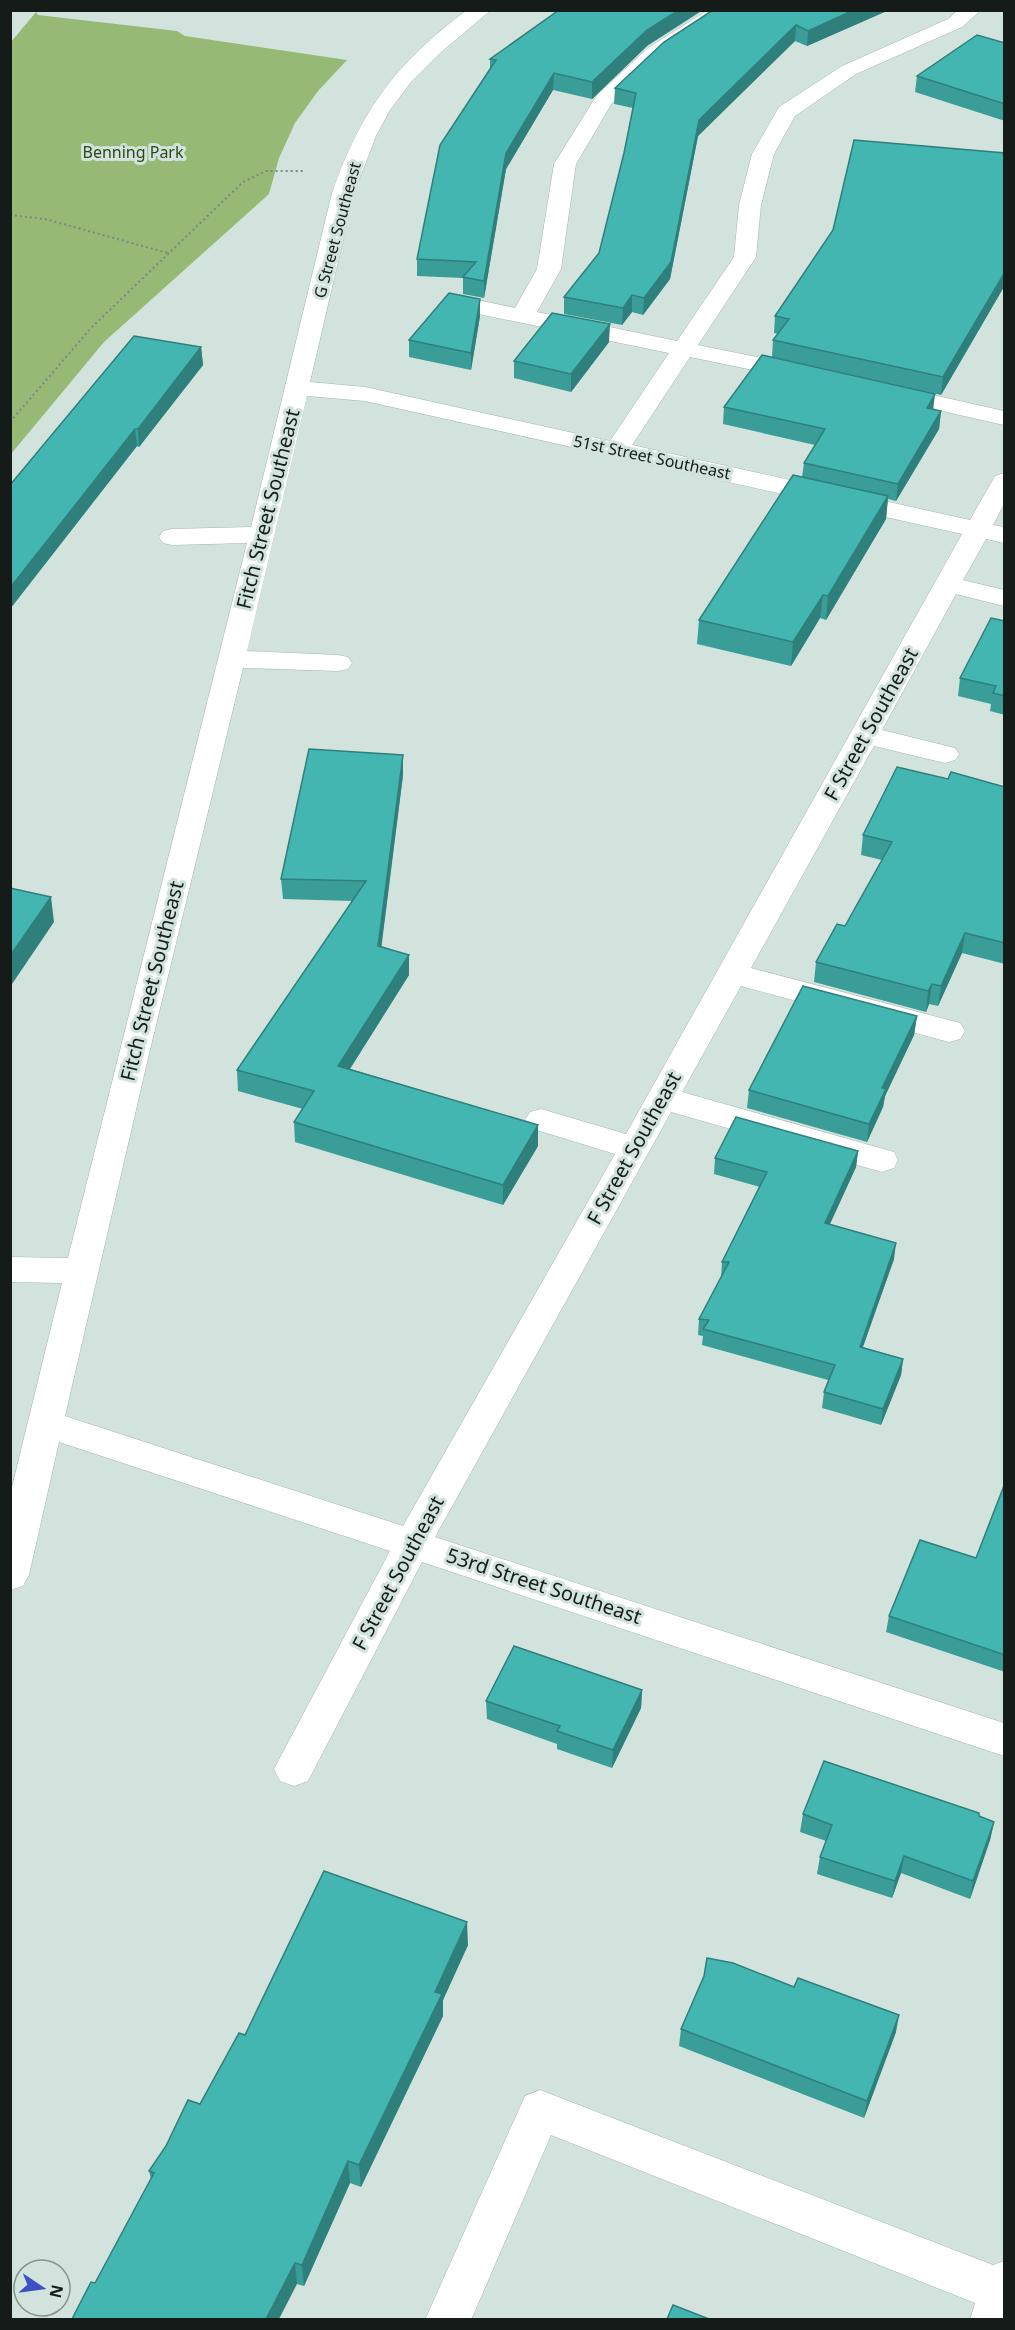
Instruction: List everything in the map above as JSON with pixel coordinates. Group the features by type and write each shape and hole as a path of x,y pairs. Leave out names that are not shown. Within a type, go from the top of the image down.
{"street":[{"name":"G Street Southeast","path":"298,388 340,206 369,126 385,102 417,64 481,10"},
{"path":"522,315 549,269 565,164 604,99 655,52 723,10"},
{"path":"617,449 746,256 750,205 763,154 787,112 849,70 955,23 971,10"},
{"path":"454,302 687,347 823,378"},
{"name":"51st Street Southeast","path":"298,388 365,394 991,532"},
{"name":"Fitch Street Southeast","path":"10,1575 48,1424 132,1058 298,388"},
{"path":"868,388 1005,418"},
{"name":"F Street Southeast","path":"294,1769 413,1543 663,1098 947,584 991,532 1005,481"},
{"path":"172,537 262,535"},
{"path":"947,584 1005,598"},
{"path":"232,659 338,663"},
{"path":"865,735 945,754"},
{"path":"732,974 949,1031"},
{"path":"663,1098 882,1160"},
{"path":"541,1120 634,1148"},
{"path":"10,1269 83,1271"},
{"name":"53rd Street Southeast","path":"48,1424 1005,1739"},
{"path":"448,2319 540,2110 1000,2298"}],"path":[{"path":"10,422 92,327 243,182 266,171 306,171"},
{"path":"10,215 45,219 169,253"}],"green space":[{"name":"Benning Park","path":"36,12 38,15 177,31 185,36 347,60 318,91 295,123 279,158 269,194 104,342 11,454 11,42"}],"building":[{"path":"559,10 679,10 647,30 592,82 554,73 506,153 484,281 463,277 476,262 417,259 440,145 496,60 490,59"},
{"path":"713,10 854,10 808,31 796,25 699,120 671,262 644,298 632,295 623,308 564,297 599,253 624,153 636,93 615,88 664,42"},
{"path":"977,35 1005,43 1005,104 917,76"},
{"path":"854,140 1005,153 1005,272 943,377 773,340 789,319 775,316 833,230"},
{"path":"449,293 480,299 471,353 409,340"},
{"path":"552,313 610,324 571,374 514,361"},
{"path":"134,336 201,347 10,588 10,485"},
{"path":"762,355 935,394 927,408 941,411 898,484 804,463 825,429 724,407"},
{"path":"793,475 888,496 828,596 823,595 793,642 699,620"},
{"path":"991,618 1005,621 1005,696 993,693 996,686 960,678"},
{"path":"309,749 403,755 378,946 409,955 338,1066 538,1125 503,1185 294,1122 314,1091 237,1070 366,881 281,879"},
{"path":"897,767 948,779 951,772 1005,787 1005,943 965,933 941,986 932,984 928,991 816,962 837,924 845,926 892,842 863,835"},
{"path":"10,888 51,897 10,956"},
{"path":"803,986 917,1016 882,1088 886,1089 869,1124 749,1090"},
{"path":"736,1117 858,1151 825,1223 896,1243 860,1347 903,1359 883,1409 824,1392 835,1365 703,1329 709,1320 699,1319 729,1262 722,1262 767,1172 715,1158"},
{"path":"1005,1483 1005,1655 889,1616 920,1540 976,1558"},
{"path":"514,1646 642,1690 613,1750 557,1731 560,1726 486,1701"},
{"path":"824,1761 979,1813 979,1816 994,1822 973,1881 904,1856 895,1881 820,1857 832,1825 803,1814"},
{"path":"324,1871 467,1922 435,1992 442,1994 359,2165 348,2161 302,2265 295,2263 266,2319 72,2319 91,2282 95,2283 154,2173 149,2171 166,2146 188,2100 200,2104 239,2033 245,2035"},
{"path":"707,1958 733,1963 794,1987 798,1978 899,2015 867,2101 681,2029 704,1976"},
{"path":"673,2305 709,2319 667,2319"}]}
